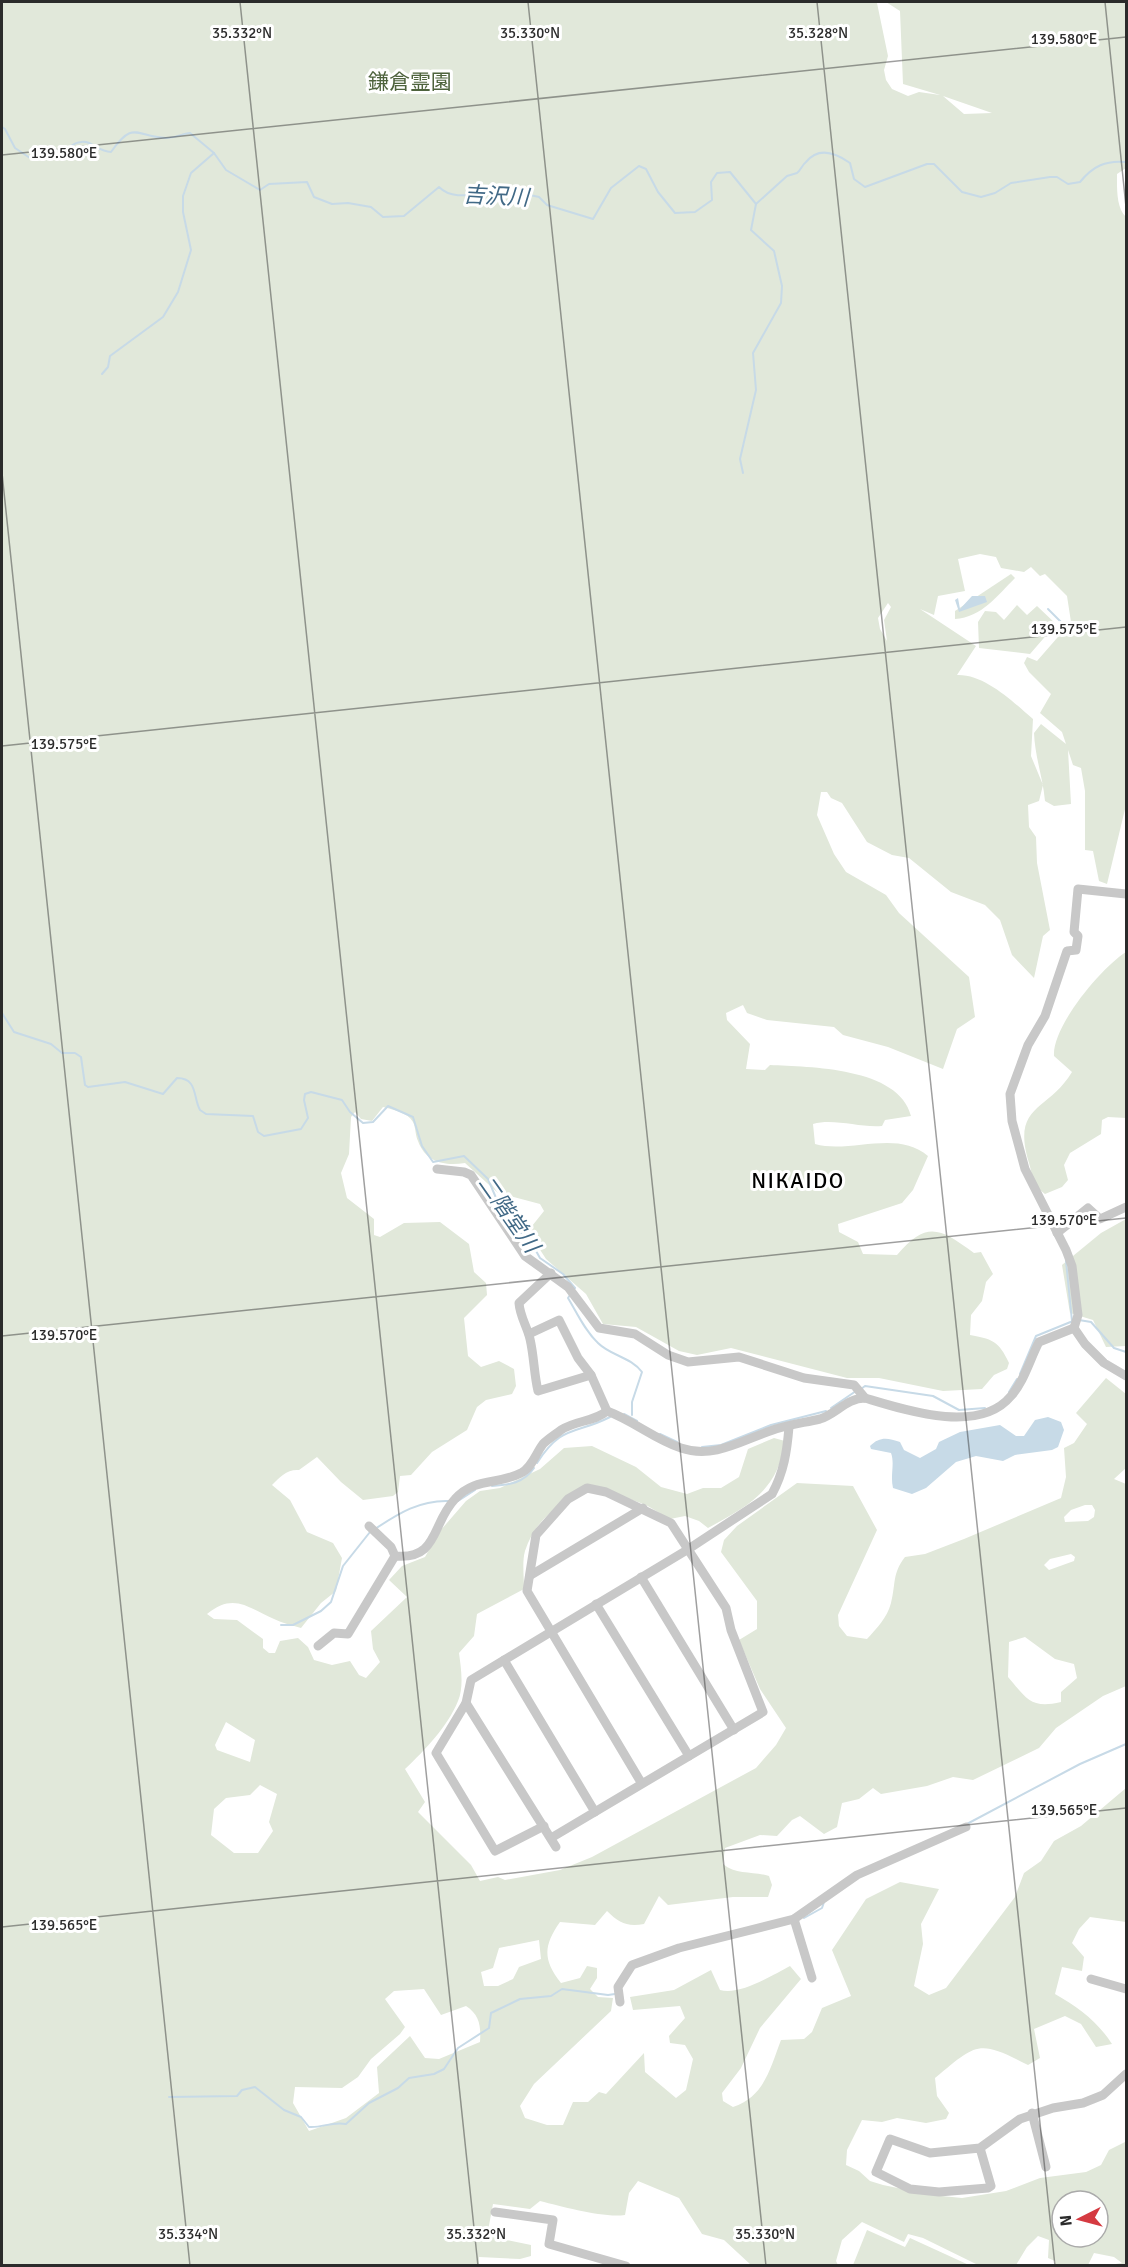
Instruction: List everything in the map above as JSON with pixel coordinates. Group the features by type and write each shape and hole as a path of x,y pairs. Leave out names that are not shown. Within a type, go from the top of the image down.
{"street":[{"path":"1126,894 1078,889 1074,932 1078,936 1076,950 1066,951 1045,1016 1028,1044 1010,1094 1012,1121 1025,1169 1071,1266 1078,1315 1074,1328 1084,1344 1104,1363 1126,1374"},
{"path":"437,1169 471,1175 525,1256 568,1287 598,1328 635,1334 668,1355 688,1362 739,1357 804,1378 854,1385 865,1398"},
{"path":"1057,1233 1088,1208 1100,1219 1126,1207"},
{"path":"551,1274 519,1303 520,1314 529,1334 538,1391 591,1375"},
{"path":"529,1334 559,1320 578,1358 591,1375 612,1413 647,1433 690,1450 723,1450 769,1431 828,1416 854,1398 865,1398 932,1416 977,1415 1000,1407 1010,1399 1039,1342 1074,1328"},
{"path":"395,1556 412,1557 426,1550 438,1524 455,1498 483,1481 503,1480 525,1472 544,1444 561,1430 576,1423 612,1413"},
{"path":"544,1826 495,1851 436,1754 466,1703 471,1680 687,1550 772,1494 779,1481 786,1456 789,1427"},
{"path":"466,1703 554,1843 596,1812 763,1713 730,1630 726,1608 671,1523 643,1508 595,1488 581,1490 563,1504 536,1535 532,1547 531,1575 527,1591 642,1784"},
{"path":"531,1575 643,1508"},
{"path":"318,1646 334,1633 348,1634 395,1556 392,1547 369,1526"},
{"path":"641,1577 734,1730"},
{"path":"596,1604 689,1756"},
{"path":"504,1660 596,1812"},
{"path":"620,2002 618,1987 632,1965 679,1948 794,1919 857,1875 966,1827"},
{"path":"794,1919 812,1978"},
{"path":"1091,1979 1126,1989"},
{"path":"980,2148 991,2186 988,2188 939,2192 910,2188 876,2172 890,2139 930,2153 980,2148 1032,2113 1083,2103 1103,2095 1126,2074"},
{"path":"1032,2113 1046,2167"},
{"path":"495,2212 553,2220 549,2244 626,2265"}],"green space":[{"name":"鎌倉霊園","path":"2,2 869,2 877,3 888,56 884,70 886,80 892,89 908,96 919,92 940,95 903,84 900,11 886,2 1126,2 1126,168 1117,174 1117,191 1120,208 1126,217 1126,805 1107,884 1099,881 1093,851 1085,850 1085,791 1081,768 1073,765 1068,750 1071,804 1054,806 1045,801 1043,786 1039,801 1028,805 1029,827 1036,837 1037,863 1050,930 1043,936 1034,978 1012,955 1000,920 985,905 951,892 909,858 892,855 867,842 842,803 831,798 827,792 821,792 817,815 834,854 846,872 886,895 899,913 969,977 975,1017 957,1029 943,1069 888,1047 843,1035 834,1027 767,1020 747,1013 743,1005 726,1013 727,1020 750,1044 746,1069 765,1070 770,1065 829,1069 851,1073 889,1088 903,1100 911,1116 885,1120 882,1126 830,1122 813,1124 815,1144 843,1146 902,1144 916,1148 928,1156 913,1190 902,1203 838,1224 839,1232 858,1242 863,1254 897,1255 917,1236 934,1231 943,1233 974,1253 981,1252 993,1274 986,1282 982,1301 971,1315 970,1335 994,1342 1002,1350 1009,1363 1007,1369 994,1375 982,1389 943,1391 879,1378 847,1378 731,1348 697,1355 679,1351 636,1327 603,1324 586,1294 546,1259 528,1231 544,1211 540,1204 498,1193 465,1163 443,1163 431,1158 421,1148 413,1122 396,1110 383,1107 372,1121 361,1119 355,1112 351,1117 349,1154 341,1173 347,1198 374,1219 374,1235 380,1237 404,1223 440,1222 469,1244 474,1272 486,1283 487,1295 464,1318 468,1356 481,1367 499,1361 514,1369 516,1386 512,1394 486,1400 477,1407 467,1430 432,1452 411,1475 400,1476 398,1492 393,1496 363,1500 341,1482 317,1457 299,1470 284,1474 272,1485 290,1500 307,1532 333,1543 342,1558 336,1591 321,1603 301,1628 241,1604 225,1604 207,1614 214,1619 237,1620 263,1639 263,1648 269,1653 275,1653 280,1641 298,1638 308,1647 314,1660 332,1665 350,1661 359,1675 366,1678 380,1662 373,1649 371,1631 407,1597 389,1580 402,1566 425,1557 440,1531 466,1501 480,1491 500,1488 540,1469 564,1448 592,1446 636,1467 661,1487 687,1494 703,1488 721,1488 739,1477 748,1449 774,1438 785,1441 776,1473 768,1485 748,1504 708,1528 699,1521 685,1516 670,1519 646,1505 597,1487 563,1504 545,1518 530,1538 524,1555 524,1589 477,1614 474,1636 459,1653 461,1690 454,1710 435,1737 405,1769 425,1802 418,1812 471,1865 480,1881 498,1877 505,1880 560,1870 592,1857 756,1768 776,1745 786,1728 760,1689 739,1640 757,1629 757,1601 721,1552 724,1540 737,1526 797,1483 853,1486 877,1530 838,1615 839,1626 847,1636 867,1639 887,1613 896,1574 905,1557 925,1554 1061,1498 1066,1477 1064,1448 1074,1443 1087,1424 1076,1413 1106,1378 1126,1394 1126,1468 1114,1479 1126,1484 1126,1686 1103,1696 1056,1728 1039,1748 973,1780 953,1777 927,1786 881,1794 873,1788 859,1799 842,1803 837,1827 824,1834 800,1816 792,1820 777,1836 760,1835 725,1848 723,1864 739,1871 769,1876 772,1885 768,1897 733,1897 668,1905 659,1896 644,1924 624,1923 615,1919 607,1911 595,1925 560,1922 550,1938 547,1953 555,1975 561,1983 580,1978 587,1966 597,1968 597,1978 590,1989 598,1997 613,1998 611,2011 534,2084 520,2106 525,2118 547,2125 563,2125 573,2102 588,2102 599,2092 606,2094 644,2053 645,2072 676,2098 686,2090 693,2059 685,2045 670,2043 669,2036 685,2018 680,2006 633,2010 630,1997 674,1990 711,1970 720,1990 737,1990 756,1984 790,1966 801,1979 760,2028 741,2068 722,2093 723,2101 733,2107 744,2102 759,2089 764,2081 781,2040 804,2039 812,2032 822,2008 851,1996 832,1950 866,1899 900,1882 939,1889 921,1924 923,1944 914,1986 929,1995 946,1988 1015,1897 1024,1873 1041,1861 1054,1841 1081,1826 1126,1788 1126,1922 1090,1917 1079,1929 1072,1943 1084,1957 1082,1971 1062,1967 1055,1994 1087,2016 1112,2044 1096,2047 1081,2024 1065,2016 1034,2029 1040,2058 1028,2065 988,2048 970,2052 935,2078 937,2096 949,2113 946,2119 926,2123 897,2118 882,2122 862,2120 847,2150 846,2165 859,2171 870,2181 883,2185 932,2195 962,2198 1006,2191 1040,2178 1086,2172 1101,2165 1109,2150 1125,2142 1126,2265 1109,2265 1122,2263 1114,2257 1094,2253 1088,2265 1055,2265 1055,2261 1048,2258 1049,2240 1038,2236 1027,2247 1016,2265 978,2265 923,2238 908,2234 904,2242 862,2222 842,2240 836,2261 838,2265 751,2265 724,2240 702,2234 679,2198 638,2181 629,2193 625,2215 595,2213 540,2201 530,2209 493,2204 487,2236 531,2245 531,2256 520,2259 479,2257 479,2265 2,2266","holes":["943,96 992,113 964,114","980,554 996,557 1001,568 1024,572 1031,567 1040,576 1045,574 1067,596 1071,622 1037,661 1027,657 1024,663 1029,672 1051,694 1040,713 1062,732 1066,744 1041,724 1034,733 1043,784 1031,756 1033,719 1008,697 988,684 978,679 957,675 976,646 920,609 934,615 938,596 965,591 958,559","888,603 891,607 884,620 887,641 880,629 878,618","1092,1505 1095,1510 1094,1517 1088,1521 1065,1522 1064,1517 1071,1510","1071,1554 1075,1557 1074,1561 1049,1570 1044,1565 1050,1559","1025,1637 1055,1659 1074,1664 1077,1678 1061,1692 1061,1702 1043,1704 1030,1700 1008,1677 1009,1642","226,1722 255,1740 250,1762 217,1750 215,1745","260,1785 277,1794 269,1822 273,1831 258,1853 234,1853 211,1835 214,1809 226,1798 250,1795","539,1940 541,1959 519,1967 513,1979 498,1986 484,1986 481,1972 493,1968 499,1948","424,1989 441,2015 466,2006 479,2022 480,2042 439,2059 425,2058 410,2036 377,2067 379,2093 346,2118 309,2131 293,2103 295,2087 342,2088 358,2077 371,2059 405,2027 385,1999 394,1991"]},
{"path":"1011,574 1015,578 981,610 955,619 955,611"},
{"path":"1017,605 1027,615 1037,606 1056,624 1030,654 979,648 978,622 985,611 996,612 1004,620"},
{"path":"1126,952 1126,1118 1108,1117 1102,1120 1101,1134 1070,1153 1064,1165 1068,1180 1062,1187 1045,1194 1033,1177 1025,1144 1028,1119 1063,1085 1072,1072 1054,1056 1061,1029 1080,998 1104,970"},
{"path":"1126,1219 1126,1346 1106,1347 1093,1320 1070,1313 1062,1265 1101,1233"},
{"path":"867,2230 905,2247 910,2238 969,2265 853,2265"}],"water":[{"path":"972,596 985,596 987,602 959,612 955,600 958,598 960,609"},
{"path":"1048,1417 1061,1422 1064,1430 1058,1447 1052,1450 1015,1455 1003,1461 976,1456 956,1462 926,1488 912,1494 893,1488 891,1453 871,1449 870,1446 881,1439 892,1440 900,1442 904,1450 920,1458 936,1449 939,1442 960,1432 1000,1425 1016,1436 1024,1436 1035,1420"}],"waterway":[{"name":"吉沢川","path":"2,127 15,148 33,160 58,155 81,142 111,152 125,136 136,132 166,138 190,133 214,153 226,170 260,190 269,184 307,182 314,197 332,204 348,203 371,207 383,217 404,216 439,187 445,192 460,195 499,192 522,199 530,195 539,197 547,205 593,219 611,188 639,166 646,169 658,192 675,213 695,212 712,200 711,182 717,173 730,172 756,204"},
{"path":"102,374 108,367 110,356 163,317 178,292 191,250 183,212 183,196 191,173 214,153"},
{"name":"吉沢川","path":"756,204 787,176 797,173 811,157 822,153 839,156 850,163 854,179 865,187 927,164 934,164 962,192 981,197 995,193 1011,183 1050,177 1057,177 1068,184 1080,182 1100,165 1126,162"},
{"path":"743,473 740,459 756,390 753,353 781,303 782,286 774,251 751,230 756,204"},
{"path":"1048,609 1072,633"},
{"name":"二階堂川","path":"2,1013 14,1032 51,1044 62,1053 75,1053 81,1057 85,1085 88,1087 125,1082 163,1094 177,1078 184,1079 192,1085 200,1110 206,1114 253,1116 258,1132 264,1136 301,1129 308,1118 305,1094 311,1092 342,1100 350,1112 363,1123 373,1122 388,1106 413,1117 422,1146 433,1162 464,1156 488,1179 499,1205 512,1226 531,1242 540,1258 563,1274 575,1288 573,1290"},
{"name":"二階堂川","path":"1066,1261 1072,1321"},
{"name":"二階堂川","path":"570,1295 568,1298 593,1338 642,1372 632,1402 632,1415"},
{"name":"二階堂川","path":"1079,1320 1091,1322 1114,1348 1126,1352"},
{"name":"二階堂川","path":"1020,1374 1036,1336 1073,1321"},
{"name":"二階堂川","path":"1009,1392 1017,1379"},
{"name":"二階堂川","path":"861,1389 865,1386 933,1396 959,1410 985,1408"},
{"name":"二階堂川","path":"831,1408 856,1391"},
{"name":"二階堂川","path":"702,1447 721,1445 771,1425 826,1411"},
{"name":"二階堂川","path":"624,1414 637,1421"},
{"path":"537,1463 562,1436 610,1417"},
{"name":"二階堂川","path":"660,1434 677,1442"},
{"path":"492,1486 516,1482 526,1477 534,1468"},
{"path":"458,1501 475,1490"},
{"path":"375,1529 419,1505 449,1501"},
{"path":"281,1625 293,1625 321,1611 331,1602 343,1566 370,1532"},
{"path":"965,1825 1080,1764 1126,1744"},
{"path":"804,1918 822,1908 824,1902"},
{"path":"169,2097 237,2096 242,2090 255,2087 284,2110 301,2117 309,2127 336,2123 346,2124 369,2103 398,2088 409,2078 434,2074 444,2069 458,2048 489,2028 491,2013 520,1999 551,1996 562,1989 615,1994"}],"district":[{"name":"NIKAIDO","path":"798,1180"}]}
